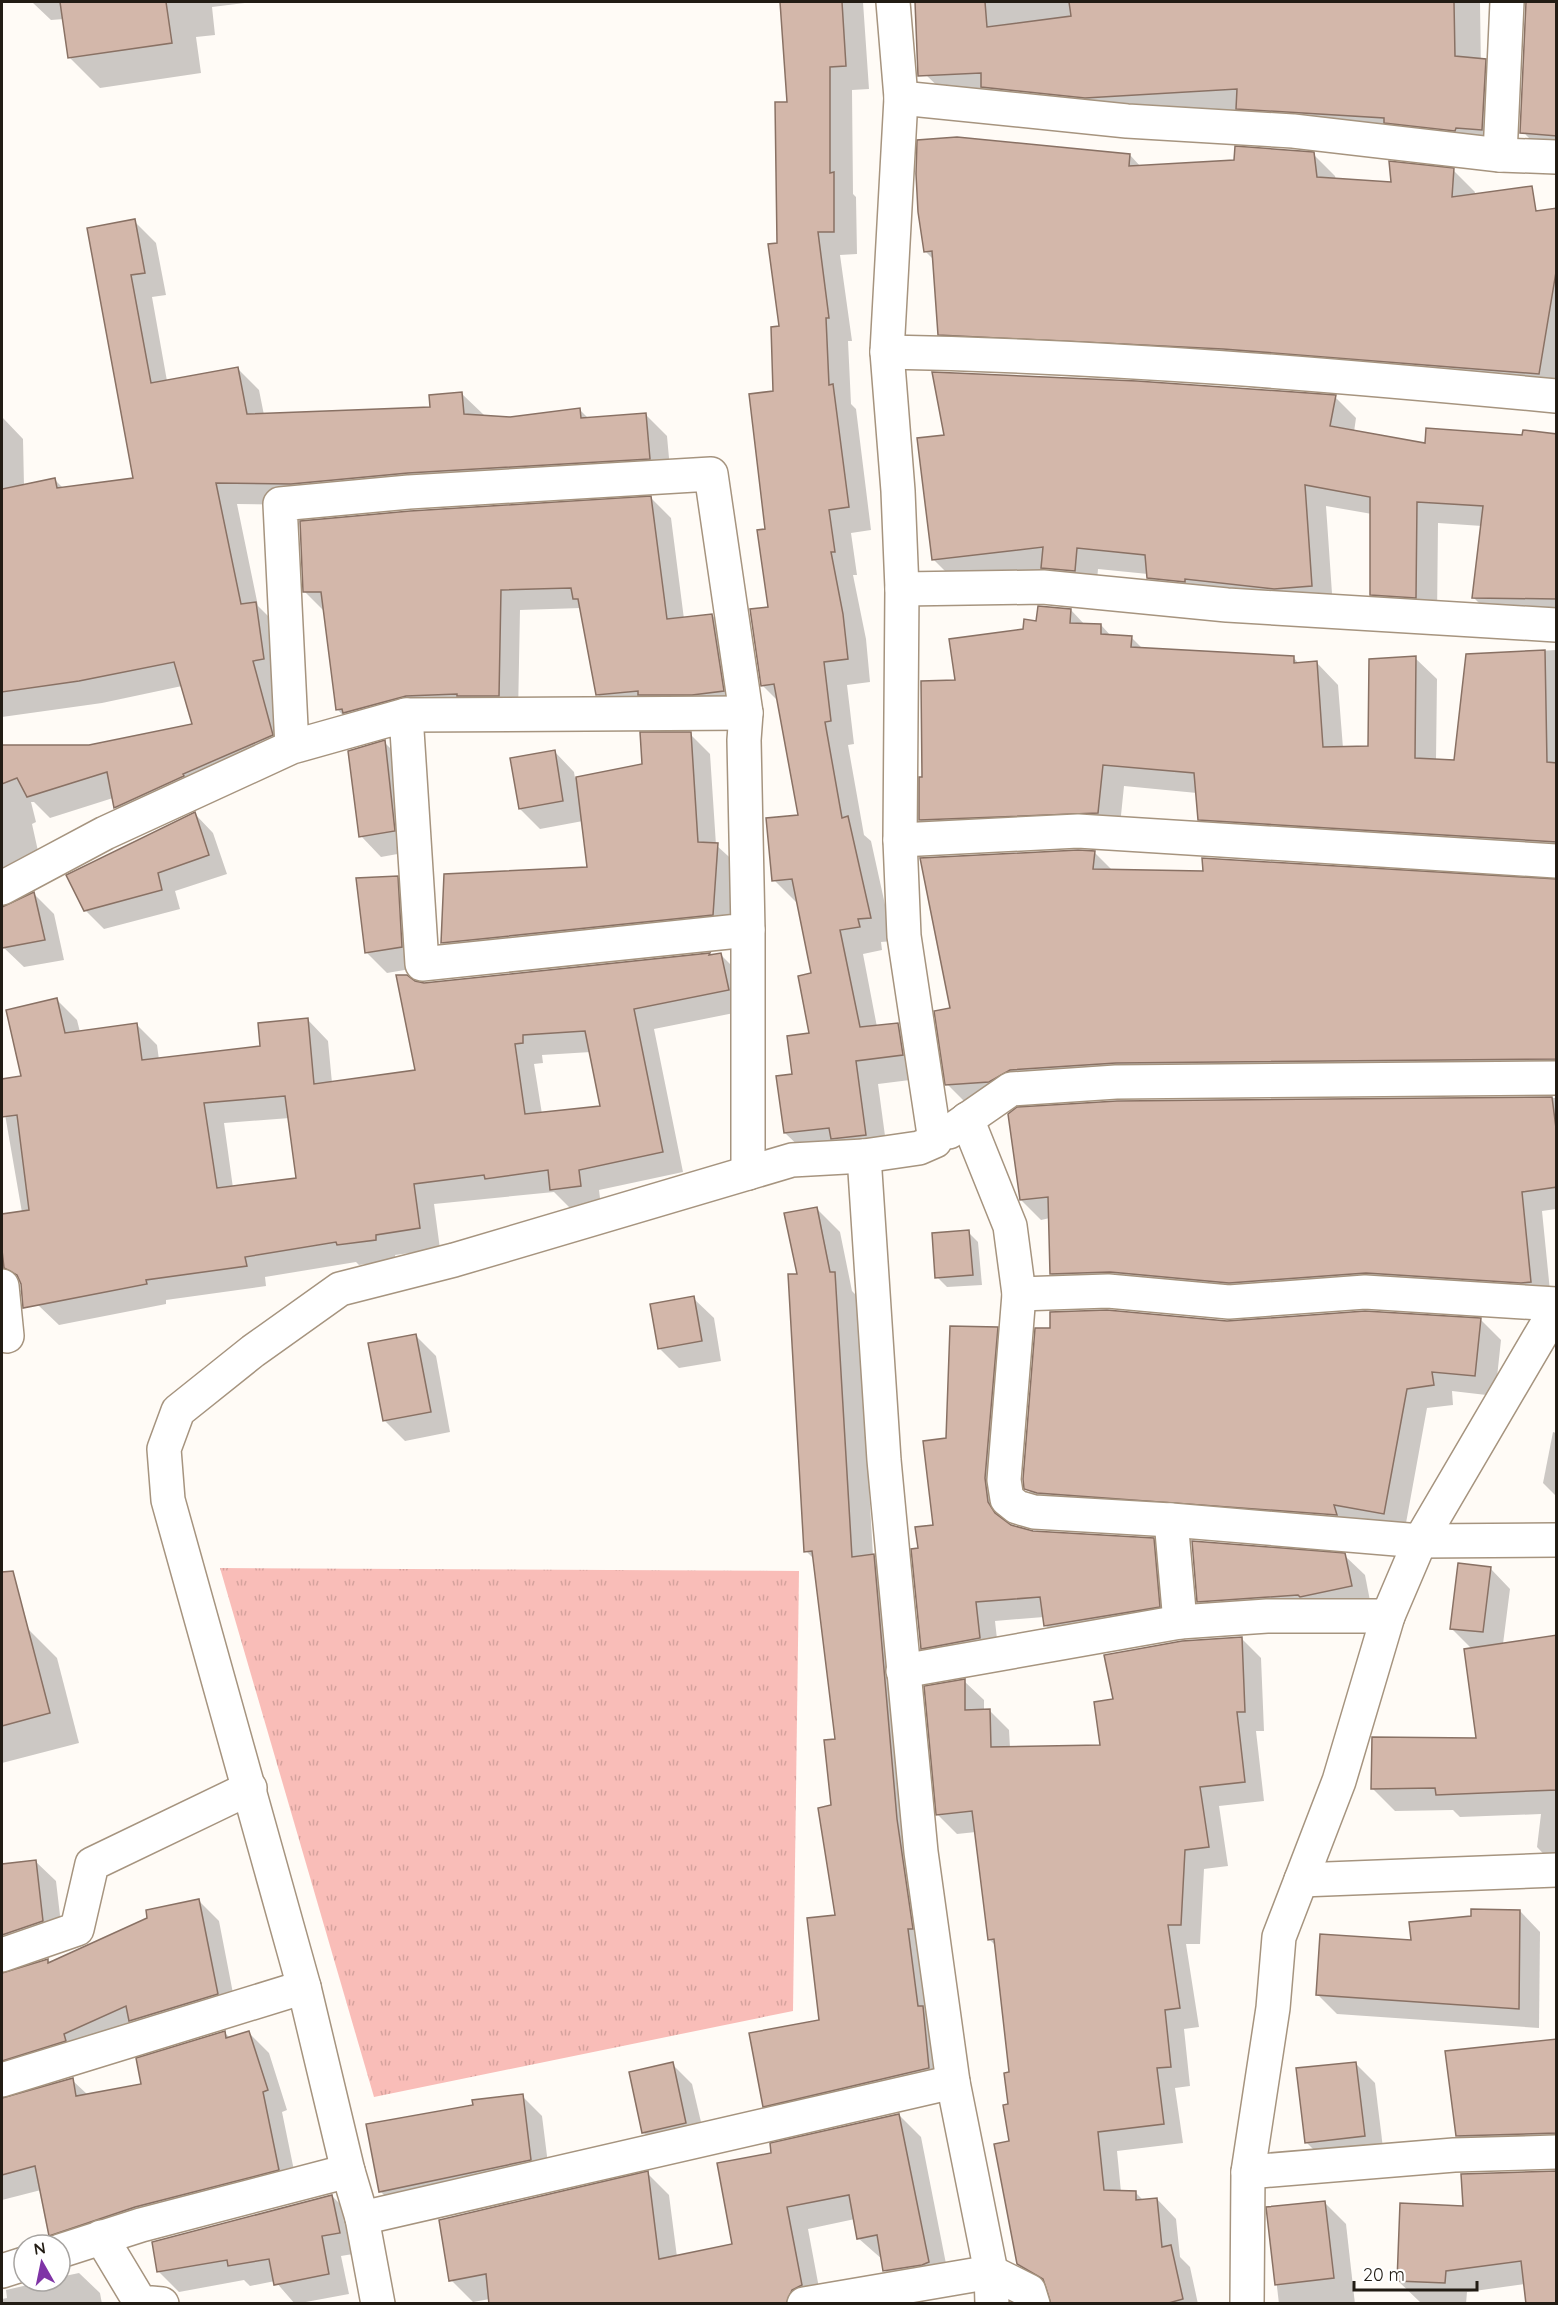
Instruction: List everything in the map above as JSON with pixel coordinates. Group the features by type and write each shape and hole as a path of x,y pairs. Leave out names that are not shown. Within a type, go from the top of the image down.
{"street":[{"path":"893,2 901,98 887,352 898,491 902,589 900,840 904,936 935,1141"},
{"path":"1500,155 1507,2"},
{"path":"901,98 1126,121 1293,131 1500,155 1557,157"},
{"path":"887,352 1033,355 1264,369 1557,396"},
{"path":"292,747 280,504 410,492 711,474 746,712 744,740 748,930 748,1173"},
{"path":"902,589 1043,587 1239,606 1557,625"},
{"path":"2,888 105,833 292,747 406,715 746,712"},
{"path":"406,715 422,964 748,930"},
{"path":"900,840 1078,831 1557,861"},
{"path":"378,2304 362,2218 348,2171 304,1987 168,1500 164,1449 178,1411 253,1351 340,1288 454,1260 792,1160 864,1156 920,1148 935,1141 1011,1089 1116,1082 1557,1078"},
{"path":"967,1119 1010,1226 1019,1294 1004,1480 1007,1499 1017,1507 1034,1512 1171,1520 1420,1541 1557,1540"},
{"path":"864,1156 884,1460 921,1852 953,2082 992,2288"},
{"path":"2,1286 7,1336"},
{"path":"1019,1294 1108,1291 1229,1302 1365,1292 1557,1306 1420,1541 1388,1616 1339,1781 1279,1937 1273,2008 1248,2172 1247,2304"},
{"path":"1171,1520 1180,1622"},
{"path":"903,1671 1180,1622 1267,1616 1388,1616"},
{"path":"2,1955 77,1929 92,1864 250,1788"},
{"path":"1301,1880 1557,1870"},
{"path":"2,2080 304,1987"},
{"path":"362,2218 953,2082"},
{"path":"1248,2172 1454,2155 1557,2152"},
{"path":"72,2247 101,2237 348,2171"},
{"path":"101,2237 140,2302 162,2304"},
{"path":"804,2304 992,2288 1029,2291 1033,2304"}],"green space":[{"path":"220,1568 799,1571 793,2011 374,2097"}],"building":[{"path":"60,2 166,2 172,43 68,58"},
{"path":"780,2 842,2 846,66 830,67 830,173 834,172 834,232 818,232 829,318 826,318 829,385 833,384 849,507 829,510 835,552 831,552 843,614 848,659 824,662 831,721 825,722 842,818 848,816 871,918 858,919 860,927 840,930 860,1027 898,1023 903,1055 856,1061 866,1135 831,1139 829,1128 784,1133 776,1076 792,1074 787,1036 809,1033 798,976 811,973 792,879 772,881 766,818 798,815 774,684 761,686 750,609 768,607 757,530 765,529 749,394 773,391 771,327 779,326 768,244 777,243 775,102 787,102"},
{"path":"915,2 985,2 987,27 1071,16 1069,2 1454,2 1455,56 1486,59 1482,130 1456,128 1455,131 1384,123 1384,118 1236,109 1237,89 1085,98 981,87 981,73 918,76"},
{"path":"1526,2 1557,2 1557,136 1520,133"},
{"path":"957,137 1130,154 1129,166 1234,160 1235,146 1314,152 1317,177 1391,182 1389,161 1454,168 1452,197 1532,186 1536,211 1557,208 1557,266 1539,374 1223,349 938,335 932,251 924,252 918,212 917,140"},
{"path":"135,219 145,273 131,275 151,383 238,367 247,414 430,407 429,395 462,392 464,414 510,417 580,408 581,418 646,413 650,459 408,473 291,484 216,483 241,604 256,602 264,659 253,661 273,735 183,774 184,776 114,808 107,772 27,797 17,778 2,784 2,745 89,745 192,724 174,662 79,681 2,692 2,489 55,478 57,488 133,478 87,228"},
{"path":"932,372 1137,381 1336,395 1330,426 1425,443 1426,428 1522,435 1523,430 1557,434 1557,599 1472,598 1483,506 1417,502 1416,598 1370,595 1370,497 1305,485 1312,586 1274,589 1185,579 1185,582 1147,578 1145,555 1077,548 1075,571 1041,568 1043,547 932,560 917,438 944,435"},
{"path":"651,496 667,619 712,614 724,691 692,695 638,695 638,691 596,695 578,599 573,599 571,588 501,590 499,696 457,696 457,694 406,696 343,713 342,709 336,710 321,592 303,592 300,521 410,511"},
{"path":"1038,606 1071,609 1070,623 1101,624 1101,634 1132,636 1131,647 1294,656 1294,663 1317,661 1323,747 1368,746 1369,659 1416,656 1415,758 1454,760 1466,654 1545,650 1547,762 1557,763 1557,842 1198,820 1194,773 1103,765 1098,813 919,820 919,777 922,777 921,681 955,680 949,639 1023,629 1024,619 1036,621"},
{"path":"640,732 691,732 698,842 718,843 713,915 441,943 444,874 587,867 576,777 642,764"},
{"path":"385,740 395,831 359,837 348,751"},
{"path":"555,750 563,801 519,809 510,758"},
{"path":"195,812 209,855 158,873 162,890 84,911 66,875"},
{"path":"1095,851 1093,869 1203,871 1202,858 1557,879 1557,1059 1116,1063 1010,1070 989,1082 945,1085 934,1011 950,1008 920,858"},
{"path":"398,876 402,947 365,953 356,878"},
{"path":"34,892 45,940 2,948 2,907"},
{"path":"721,953 729,990 634,1009 663,1152 579,1170 581,1186 550,1190 548,1170 485,1179 484,1175 414,1184 420,1228 376,1235 376,1240 337,1245 336,1242 245,1257 247,1266 146,1280 147,1284 23,1308 21,1284 17,1275 4,1268 2,1250 2,1214 29,1210 17,1115 2,1117 2,1079 21,1076 6,1010 57,998 65,1033 137,1023 142,1060 260,1046 258,1023 308,1018 314,1084 415,1070 396,975 407,975 415,981 424,983","holes":["585,1031 600,1106 525,1114 515,1044 523,1043 523,1035","285,1096 296,1178 217,1188 204,1103"]},
{"path":"1552,1097 1557,1136 1557,1187 1522,1192 1531,1282 1521,1283 1366,1273 1229,1283 1110,1272 1050,1274 1048,1197 1020,1200 1008,1114 1017,1107 1117,1101"},
{"path":"817,1207 830,1272 835,1272 852,1557 874,1554 897,1819 913,1929 908,1929 918,2006 923,2006 929,2068 763,2107 749,2033 819,2020 807,1918 835,1915 818,1808 831,1805 824,1740 835,1739 812,1551 804,1552 788,1274 797,1274 784,1213"},
{"path":"969,1230 973,1275 935,1278 932,1233"},
{"path":"694,1296 702,1341 658,1349 650,1304"},
{"path":"1107,1310 1227,1321 1365,1311 1481,1318 1475,1376 1432,1372 1434,1385 1407,1389 1384,1514 1334,1505 1337,1515 1037,1493 1024,1489 1035,1328 1050,1328 1050,1312"},
{"path":"950,1326 998,1327 985,1478 988,1502 995,1513 1011,1525 1033,1531 1154,1538 1160,1607 1044,1626 1040,1597 976,1602 980,1638 921,1649 911,1549 918,1548 915,1527 933,1525 923,1441 946,1438"},
{"path":"416,1334 431,1412 383,1421 368,1343"},
{"path":"1192,1541 1345,1553 1352,1586 1300,1597 1298,1595 1197,1602"},
{"path":"1458,1563 1491,1567 1483,1632 1450,1629"},
{"path":"13,1571 50,1713 2,1726 2,1572"},
{"path":"1557,1635 1557,1790 1436,1795 1435,1788 1371,1789 1372,1737 1476,1738 1464,1649"},
{"path":"1242,1637 1245,1712 1237,1712 1245,1782 1200,1787 1209,1847 1185,1850 1181,1925 1168,1925 1180,2008 1165,2010 1171,2067 1157,2068 1164,2124 1098,2132 1104,2190 1136,2191 1136,2200 1157,2198 1162,2247 1171,2245 1183,2299 1165,2304 1051,2304 1043,2279 1017,2264 994,2144 1009,2141 1003,2105 1008,2104 1004,2073 1009,2072 994,1939 988,1940 972,1811 936,1815 924,1686 965,1679 965,1710 990,1709 991,1747 1100,1745 1094,1702 1113,1699 1104,1655 1182,1641"},
{"path":"36,1860 43,1921 2,1935 2,1864"},
{"path":"199,1899 218,1994 129,2021 126,2006 64,2034 66,2041 2,2061 2,1973 48,1959 48,1963 147,1918 146,1910"},
{"path":"1471,1909 1520,1910 1519,2009 1316,1995 1320,1934 1411,1940 1409,1922 1471,1916"},
{"path":"225,2031 226,2038 249,2031 268,2090 263,2092 279,2170 135,2207 58,2233 48,2233 35,2166 2,2175 2,2098 73,2078 76,2096 141,2084 136,2058"},
{"path":"1557,2039 1557,2133 1456,2136 1445,2051"},
{"path":"673,2062 686,2123 642,2133 629,2072"},
{"path":"1356,2062 1365,2136 1305,2143 1296,2068"},
{"path":"523,2094 531,2160 379,2192 366,2124 473,2105 472,2100"},
{"path":"899,2114 929,2262 922,2265 883,2271 877,2235 857,2239 849,2195 787,2207 802,2285 792,2290 786,2304 489,2304 486,2274 449,2281 439,2220 648,2171 659,2259 732,2244 717,2163 771,2153 770,2143"},
{"path":"1557,2171 1557,2304 1526,2304 1521,2261 1446,2271 1445,2283 1397,2281 1400,2203 1463,2206 1461,2174"},
{"path":"332,2195 340,2233 322,2236 329,2274 274,2285 269,2259 228,2266 227,2260 157,2272 152,2242"},
{"path":"1325,2201 1334,2278 1275,2285 1266,2207"}]}
